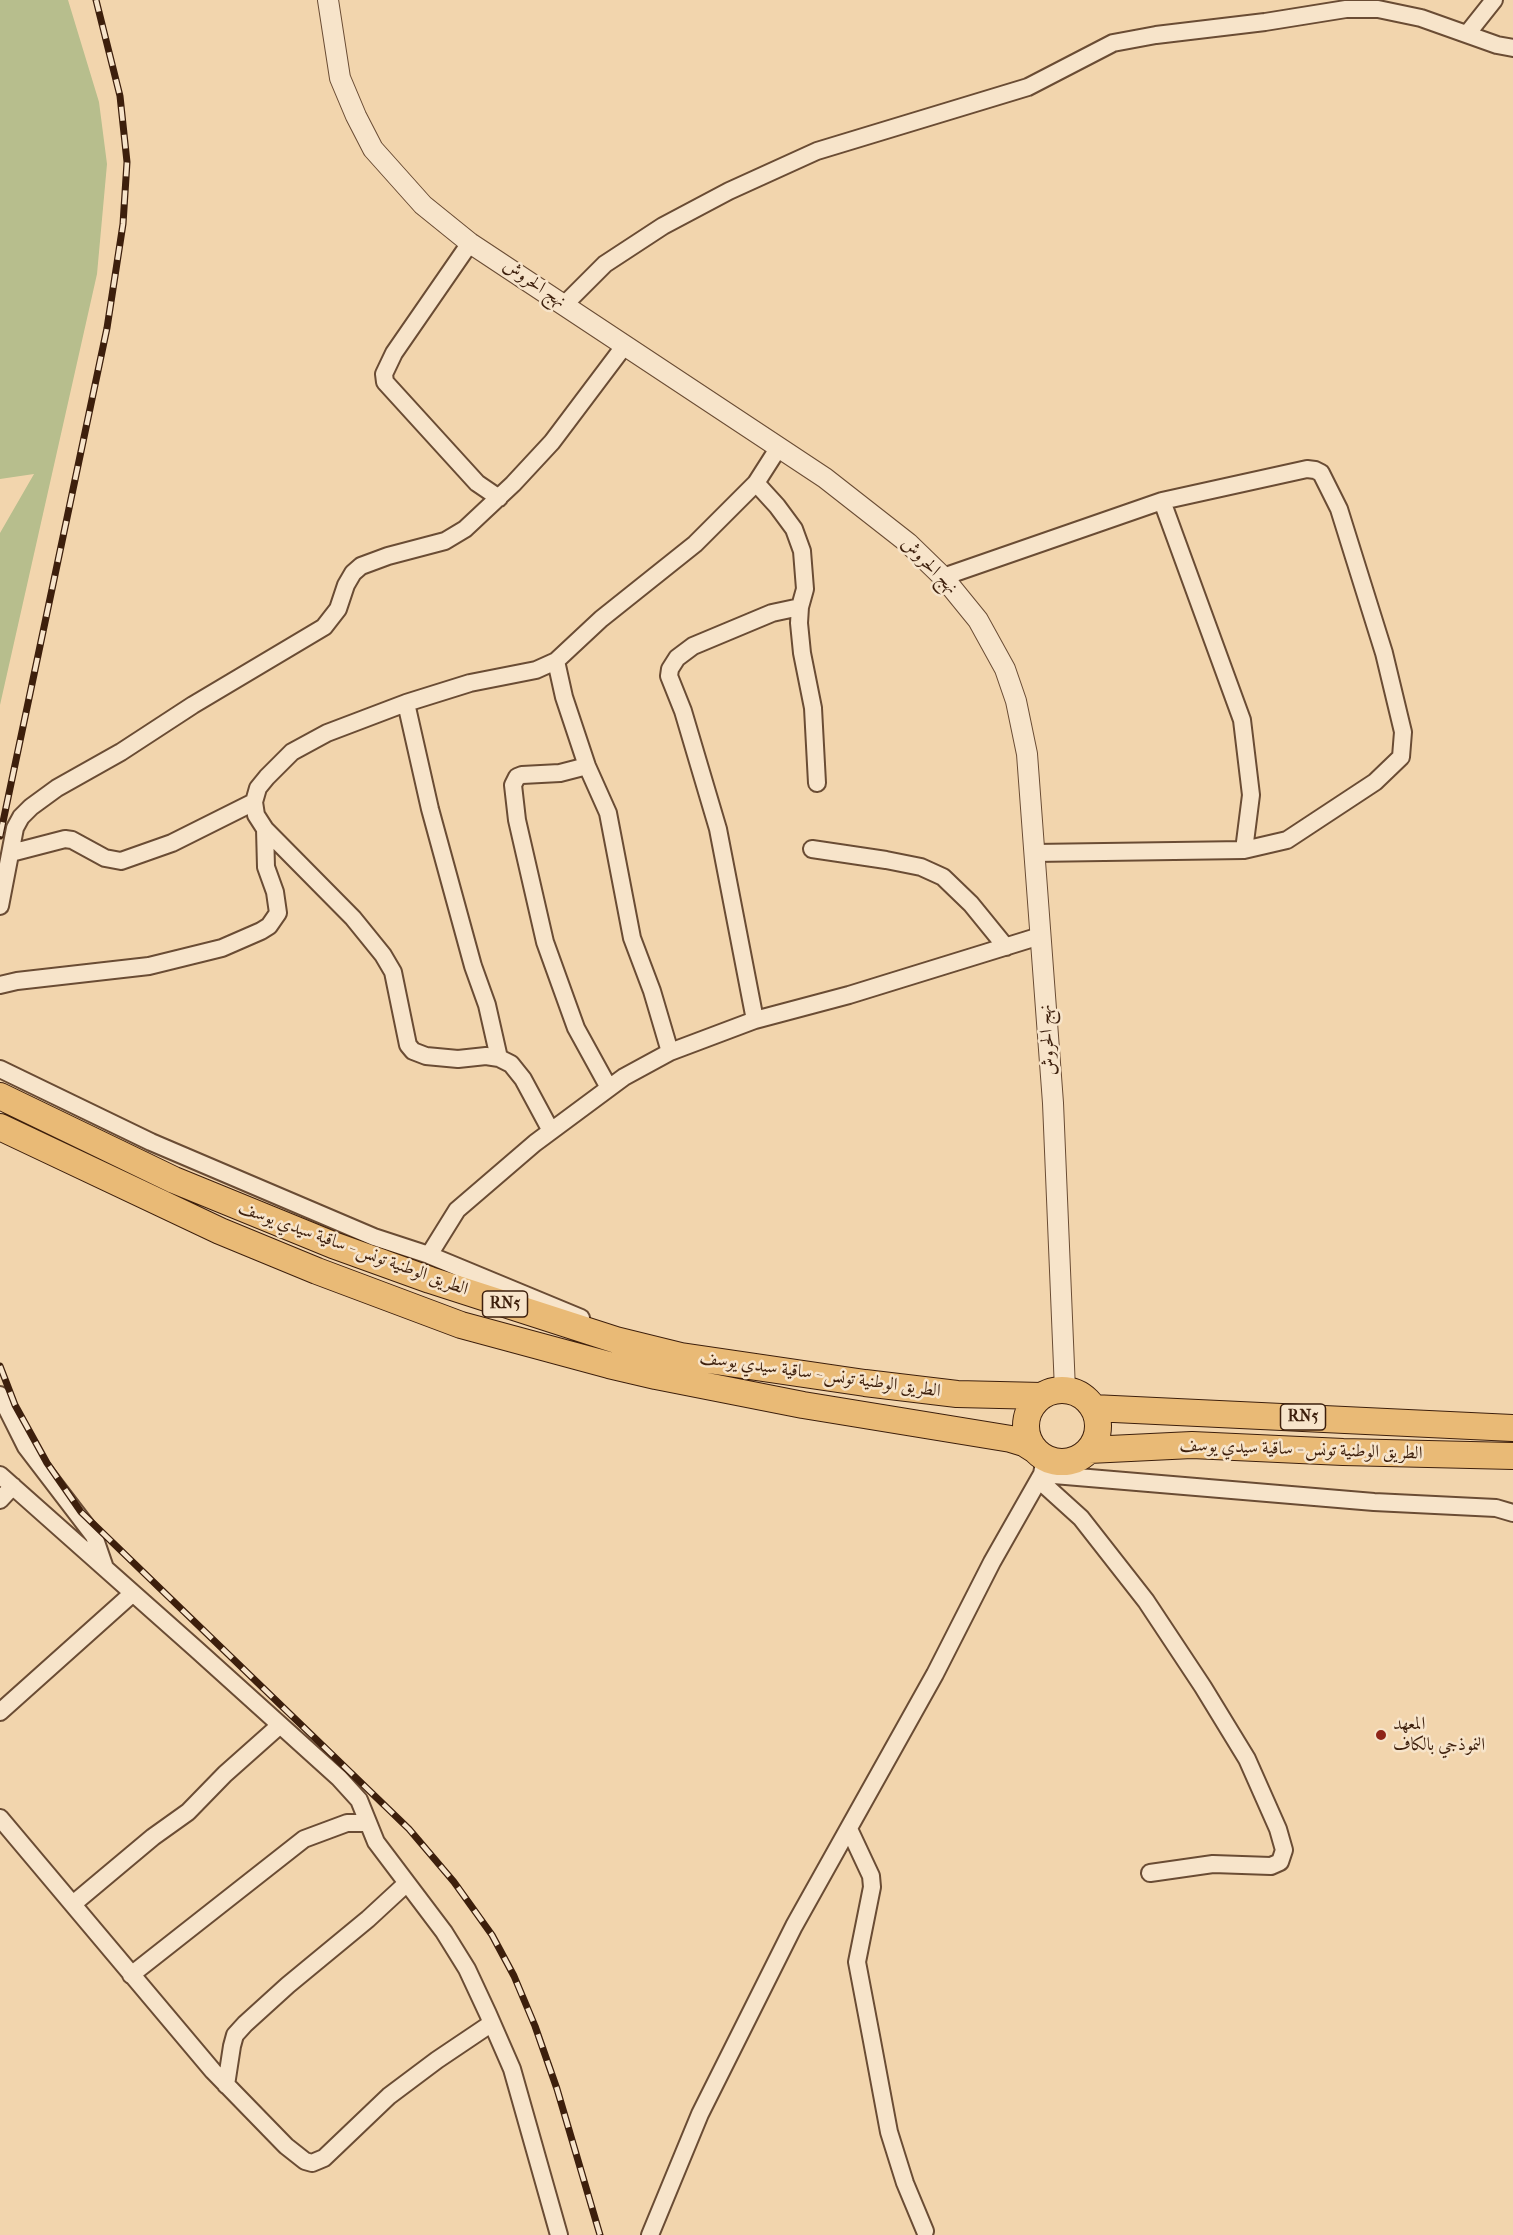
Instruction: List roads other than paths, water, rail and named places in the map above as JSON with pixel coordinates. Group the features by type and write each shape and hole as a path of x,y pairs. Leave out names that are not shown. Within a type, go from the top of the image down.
{"main road":[{"name":"الطريق الوطنية تونس - ساقية سيدي يوسف","path":"0,1096 174,1180 313,1237 420,1276 616,1340 681,1356 865,1383 957,1394 1053,1393"},
{"name":"الطريق الوطنية تونس - ساقية سيدي يوسف","path":"0,1127 220,1231 349,1283 462,1324 609,1365 679,1380 803,1405 1000,1437 1024,1443 1040,1465"},
{"name":"RN5","path":"1053,1393 1076,1393 1086,1399 1093,1408"},
{"path":"1040,1465 1029,1440 1026,1428 1027,1416 1033,1405 1053,1393"},
{"name":"الطريق الوطنية تونس - ساقية سيدي يوسف","path":"1093,1408 1513,1428"},
{"path":"1089,1450 1098,1429 1093,1408"},
{"name":"الطريق الوطنية تونس - ساقية سيدي يوسف","path":"1089,1450 1192,1445 1343,1452 1513,1456"},
{"name":"RN5","path":"1040,1465 1076,1459 1089,1450"}],"street":[{"name":"نهج الحروش","path":"328,0 340,78 356,116 372,149 423,205 470,243 825,478 908,543 943,577 978,620 1005,669 1016,701 1027,754 1053,1103 1053,1393"},
{"path":"1467,34 1494,0"},
{"path":"564,305 605,264 663,226 729,191 818,151 1028,87 1113,43 1346,9 1378,9 1420,18 1497,45 1513,48"},
{"path":"470,243 394,353 384,374 386,382 396,395 477,483 499,498"},
{"path":"0,906 15,828 21,817 57,788 121,752 193,705 324,627 338,609 346,585 353,573 361,566 388,556 445,541 465,529 499,498 552,442 625,345"},
{"path":"551,1131 523,1079 511,1064 499,1058 486,1056 458,1059 426,1056 413,1051 405,1035 393,972 383,955 353,918 265,829 256,815 254,802 258,788 292,752 327,733 406,703 470,683 536,670 556,661 601,619 695,543 756,483 779,447"},
{"path":"943,577 1162,501 1307,469 1321,474 1339,509 1384,653 1403,732 1401,757 1375,783 1287,840 1244,850 1034,853"},
{"path":"756,483 794,529 802,551 805,589 800,607 802,653 813,708 817,783"},
{"path":"1162,501 1242,720 1251,795 1244,850"},
{"path":"755,1020 718,830 683,711 669,676 670,669 677,658 693,646 772,613 800,607"},
{"path":"556,661 564,697 587,766 608,813 632,938 652,991 670,1052"},
{"path":"406,703 430,809 473,966 487,1005 499,1058"},
{"path":"587,766 560,773 522,775 517,777 513,785 517,820 545,942 576,1028 609,1088"},
{"path":"11,853 65,839 72,840 105,858 121,861 172,843 254,802"},
{"path":"0,985 16,981 149,966 222,948 261,931 269,926 278,913 266,867 265,829"},
{"path":"812,849 921,867 943,877 971,904 1006,947"},
{"path":"429,1255 457,1210 551,1131 624,1077 670,1052 755,1020 849,995 1040,936"},
{"path":"0,1070 151,1143 375,1237 429,1255 574,1314 616,1340"},
{"path":"0,1395 26,1447 94,1536 105,1568"},
{"path":"1040,1465 1374,1502 1496,1508 1513,1513"},
{"path":"650,2235 700,2114 794,1926 935,1674 1040,1465"},
{"path":"1040,1465 1146,1600 1203,1687 1247,1759 1278,1829 1284,1850 1280,1862 1271,1866 1213,1864 1150,1873"},
{"path":"0,1500 7,1481 339,1778 359,1800 367,1823 387,1859 444,1932 466,1969 492,2023 512,2069 559,2235"},
{"path":"0,1712 133,1593"},
{"path":"72,1904 153,1837 188,1812 225,1774 279,1726"},
{"path":"0,1818 226,2085 286,2146 305,2161 312,2163 324,2158 389,2096 492,2023"},
{"path":"131,1975 304,1839 347,1823 367,1823"},
{"path":"849,1829 870,1876 872,1887 857,1962 889,2132 905,2183 925,2231"},
{"path":"226,2085 231,2046 235,2035 296,1978 368,1919 407,1882"}],"railway":[{"path":"0,836 107,328 123,224 127,162 120,96 96,0"},
{"path":"0,1366 15,1405 47,1463 81,1512 409,1829 454,1882 492,1935 514,1976 535,2026 557,2089 600,2235"}],"place":[{"name":"المعهد النموذجي بالكاف","path":"1381,1735"}]}
